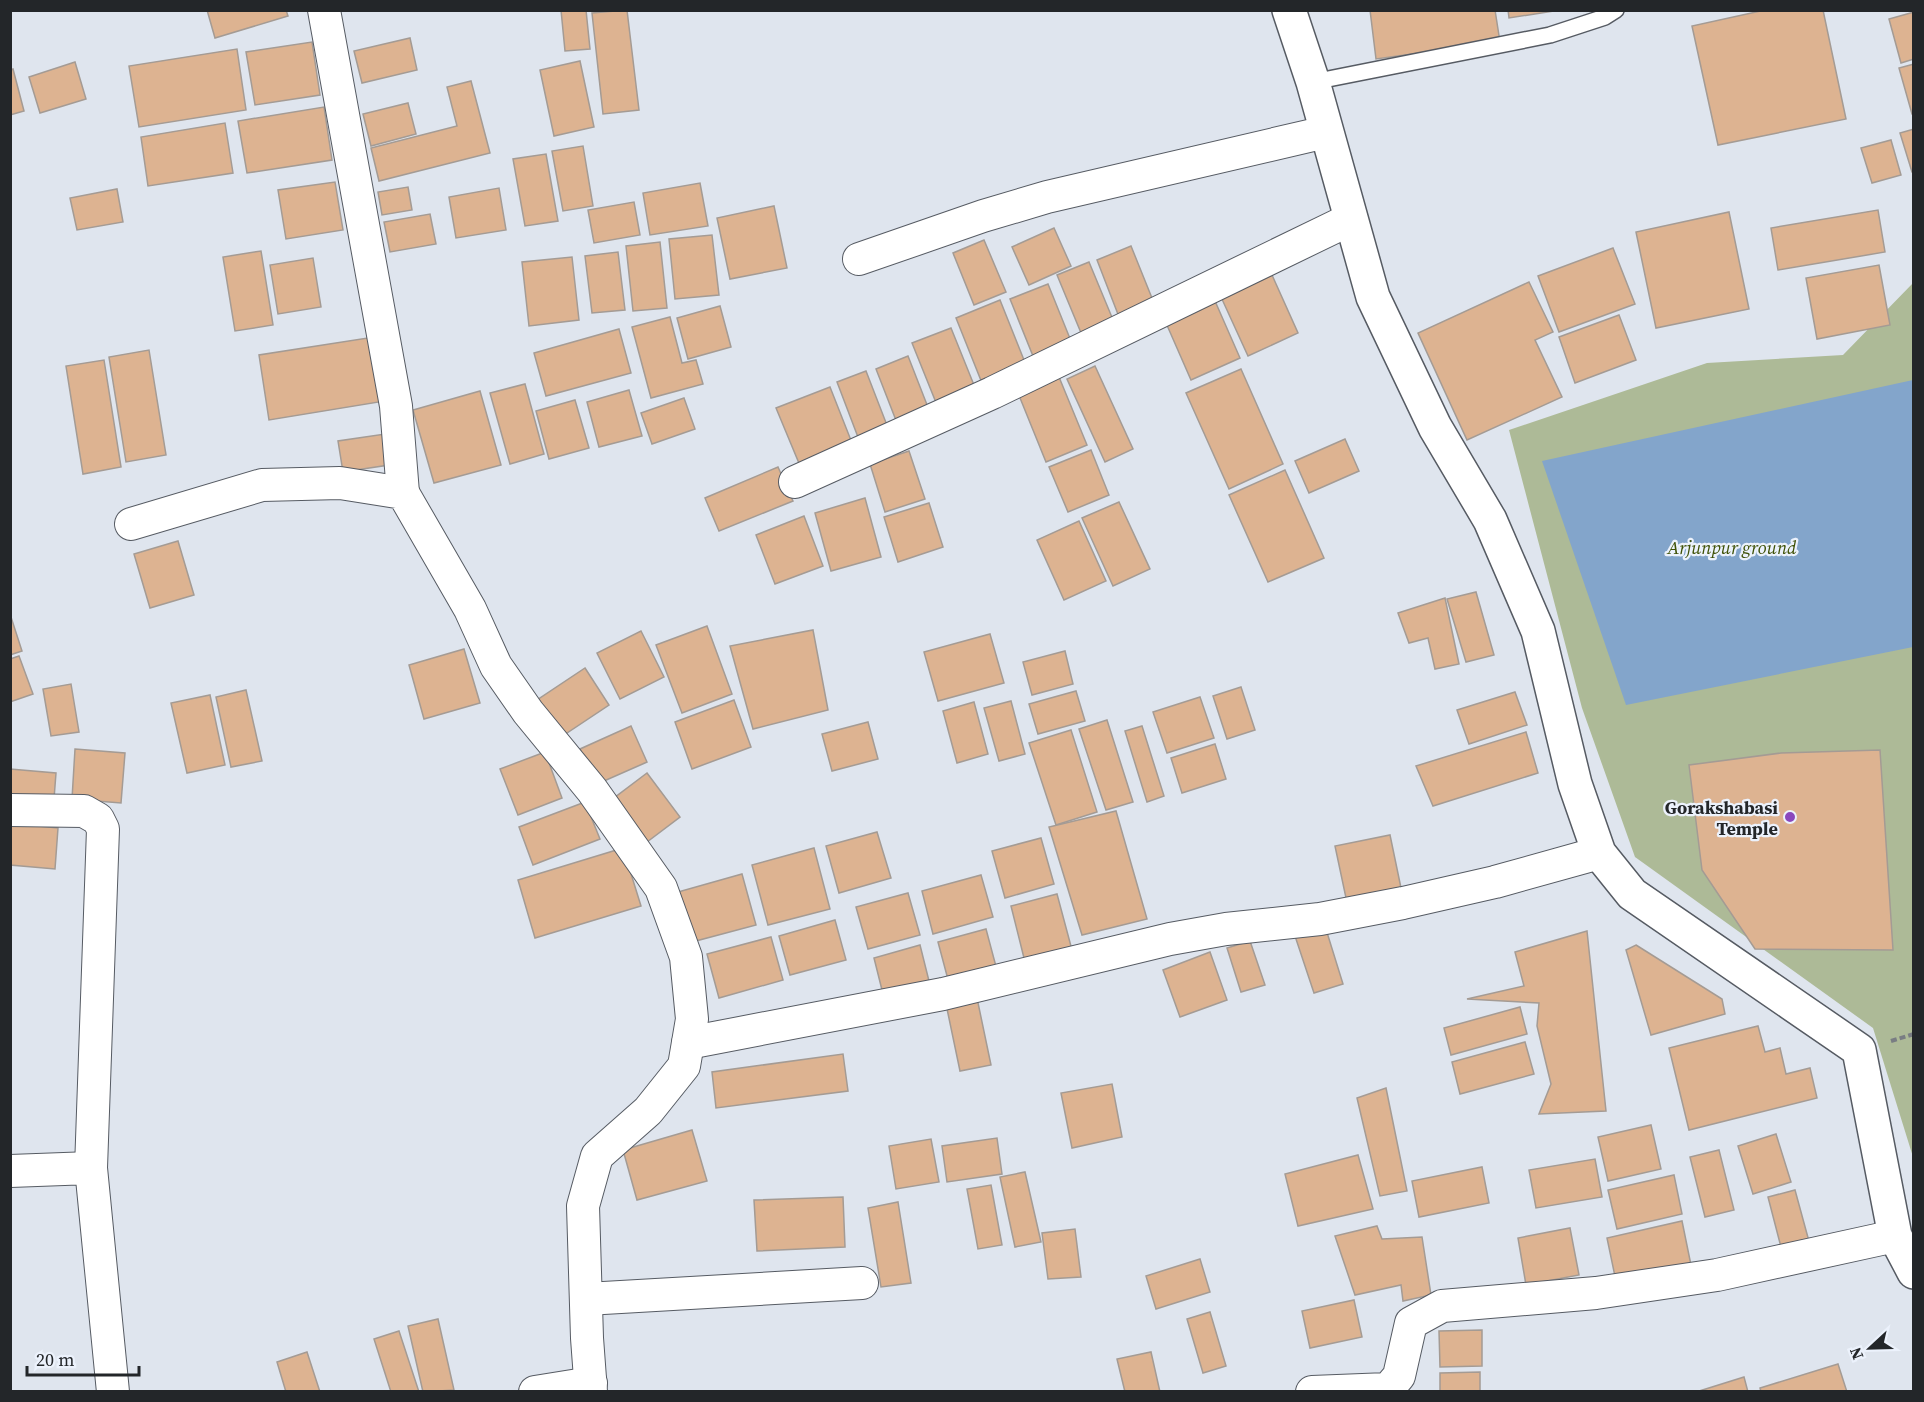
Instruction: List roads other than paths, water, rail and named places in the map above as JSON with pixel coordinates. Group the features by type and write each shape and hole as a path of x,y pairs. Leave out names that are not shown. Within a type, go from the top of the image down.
{"street":[{"path":"324,10 396,406 403,493 470,609 496,666 528,712 592,790 662,888 686,957 692,1019 684,1066 648,1111 597,1156 583,1206 591,1387 535,1392"},
{"path":"1289,10 1313,82 1373,297 1435,427 1490,520 1538,631 1575,784 1599,854 1632,894 1859,1050 1895,1236 1914,1272"},
{"path":"859,259 983,216 1047,197 1326,132"},
{"path":"795,482 992,393 1351,219"},
{"path":"130,524 262,485 340,483 403,493"},
{"path":"10,810 84,811 98,819 103,829 91,1168 113,1392"},
{"path":"688,1043 943,994 1226,928 1320,919 1403,903 1496,882 1599,854"},
{"path":"10,1171 91,1168"},
{"path":"1312,1392 1388,1389 1399,1376 1411,1323 1442,1306 1596,1293 1706,1277 1895,1236"},
{"path":"586,1299 862,1283"}],"lane":[{"path":"1313,82 1550,35 1605,17 1616,10"}],"water":[{"path":"1913,380 1913,647 1626,705 1542,461"}],"place":[{"name":"Gorakshabasi Temple","path":"1790,817"}],"park label":[{"name":"Arjunpur ground","path":"1732,547"}]}
